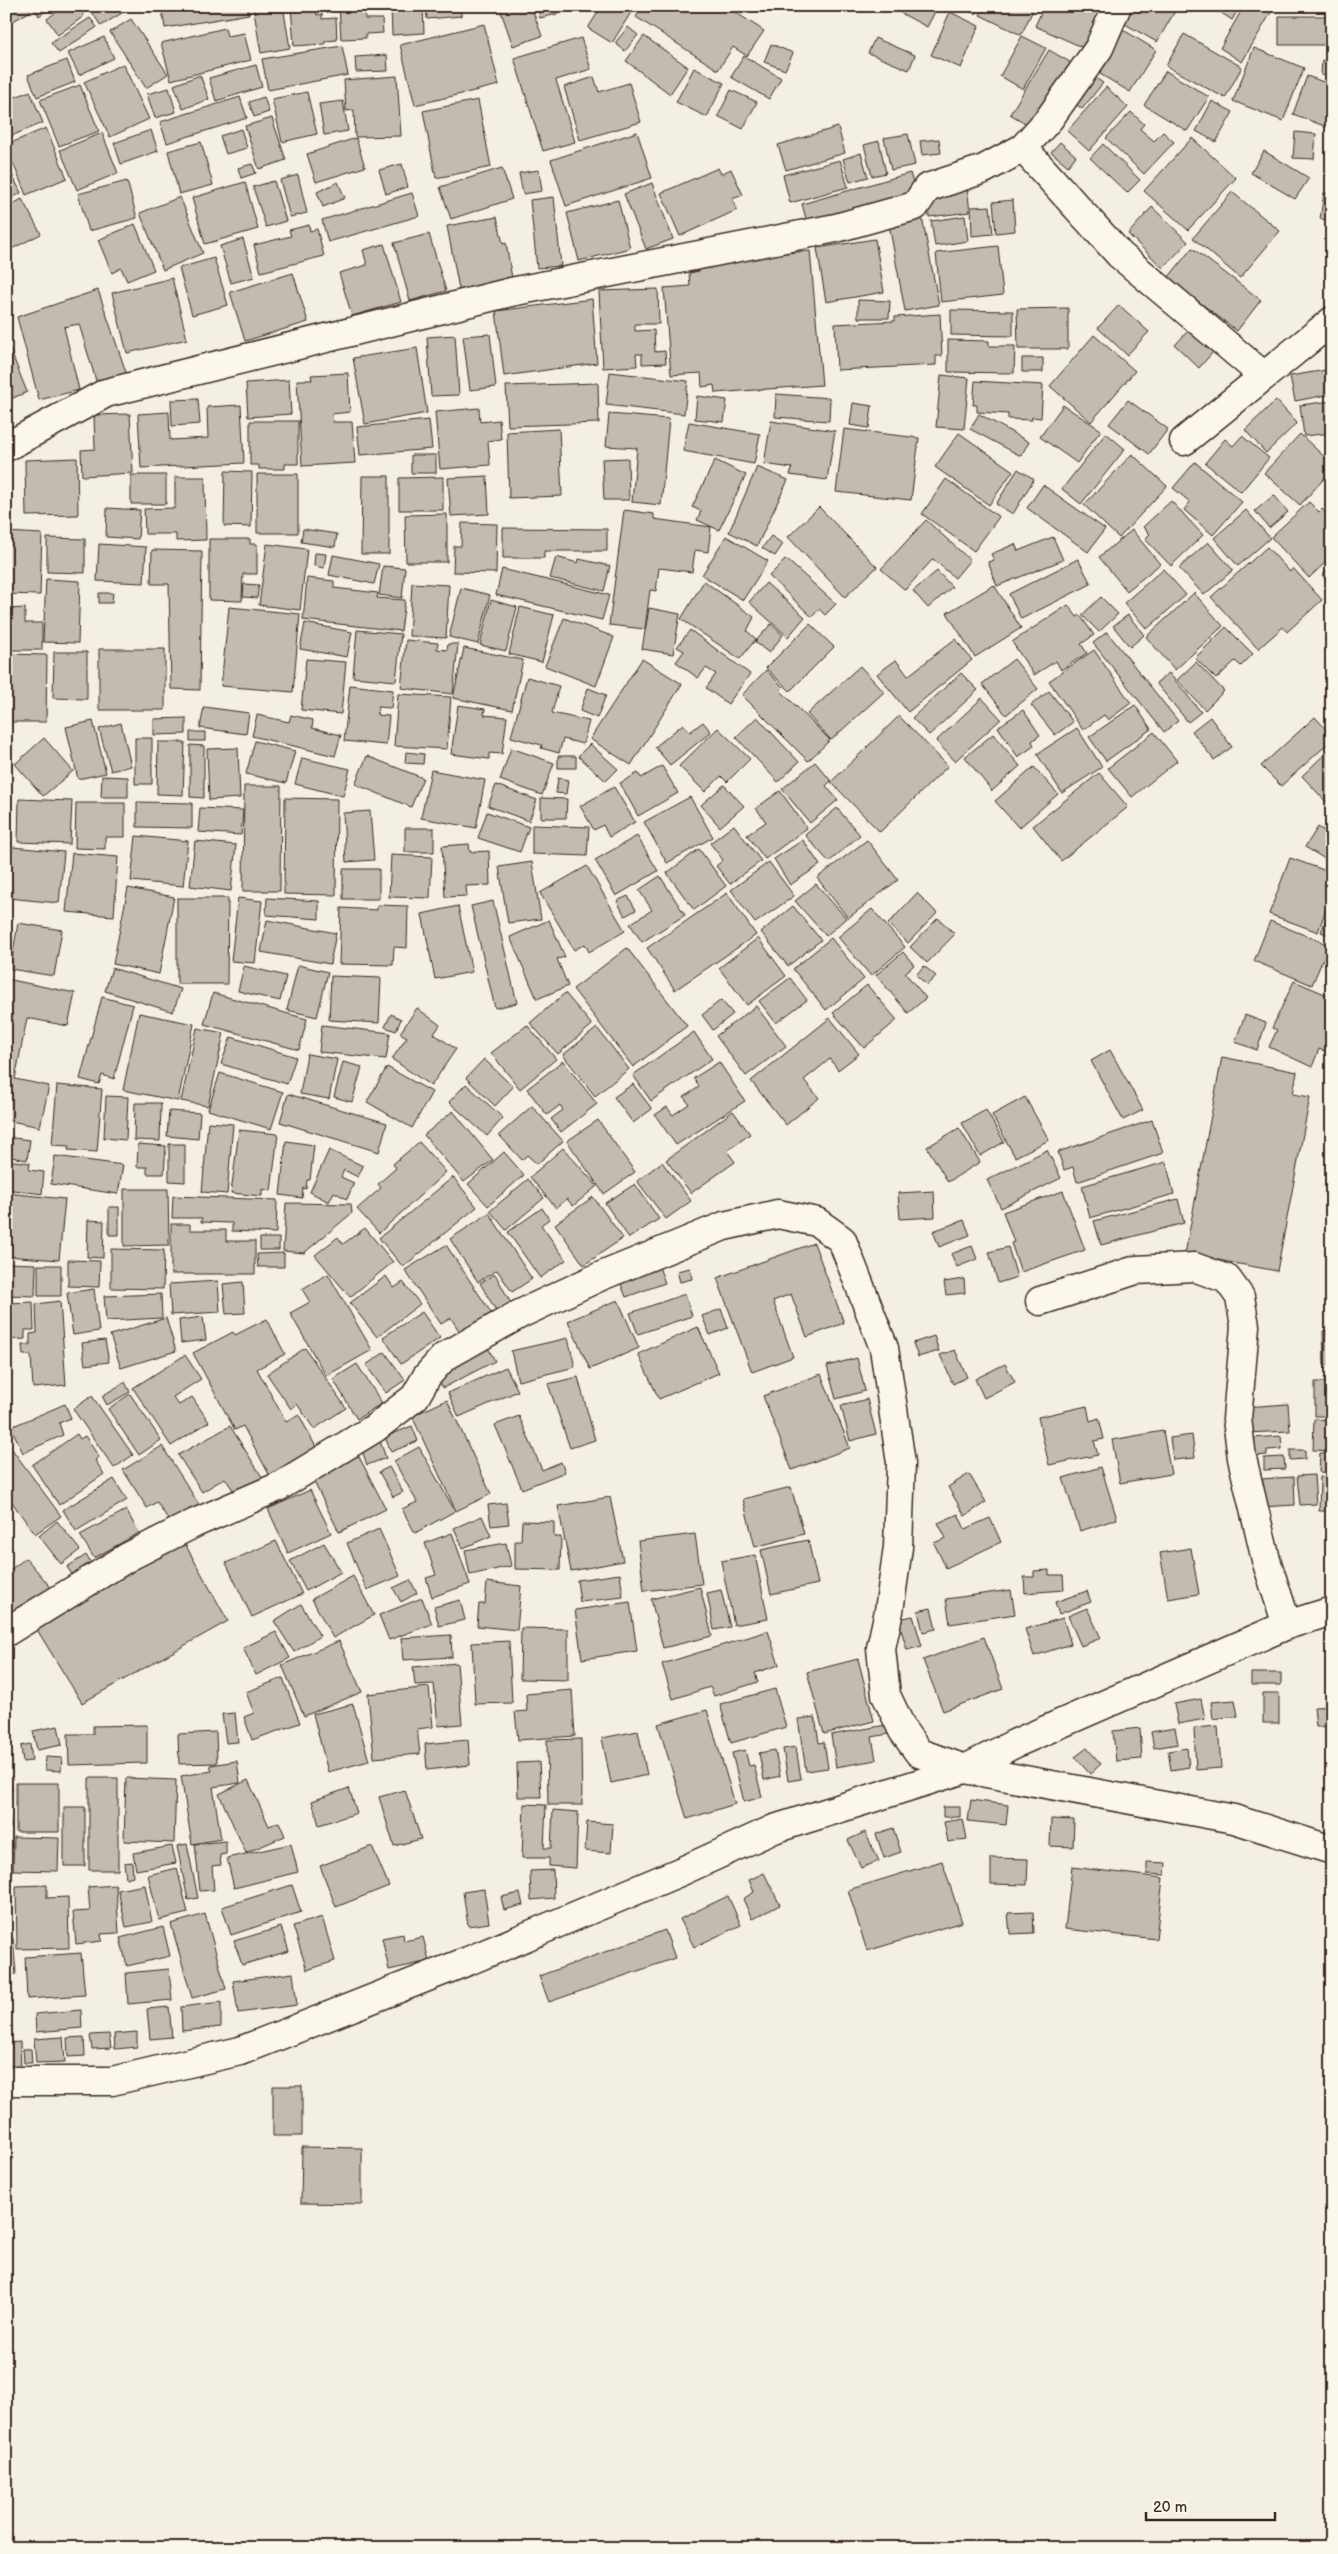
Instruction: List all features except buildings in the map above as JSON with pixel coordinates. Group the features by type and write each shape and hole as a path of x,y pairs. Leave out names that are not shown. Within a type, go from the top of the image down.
{"street":[{"path":"6,447 106,393 502,295 836,228 915,206 927,188 984,169 1023,148 1049,119 1099,48 1116,6"},
{"path":"1023,148 1120,255 1264,376"},
{"path":"1184,441 1332,321"},
{"path":"6,1632 128,1557 195,1523 278,1487 375,1428 415,1397 427,1376 444,1357 520,1314 599,1277 724,1226 778,1214 816,1222 842,1240 884,1348 901,1463 898,1547 889,1611 881,1648 886,1695 903,1731 919,1753 965,1769 1234,1819 1332,1850"},
{"path":"1040,1301 1136,1270 1194,1267 1227,1279 1240,1297 1245,1326 1237,1419 1242,1458 1266,1560 1287,1625"},
{"path":"6,2080 112,2080 240,2051 468,1961 682,1871 774,1829 965,1769 1016,1744 1287,1625 1332,1610"}]}
